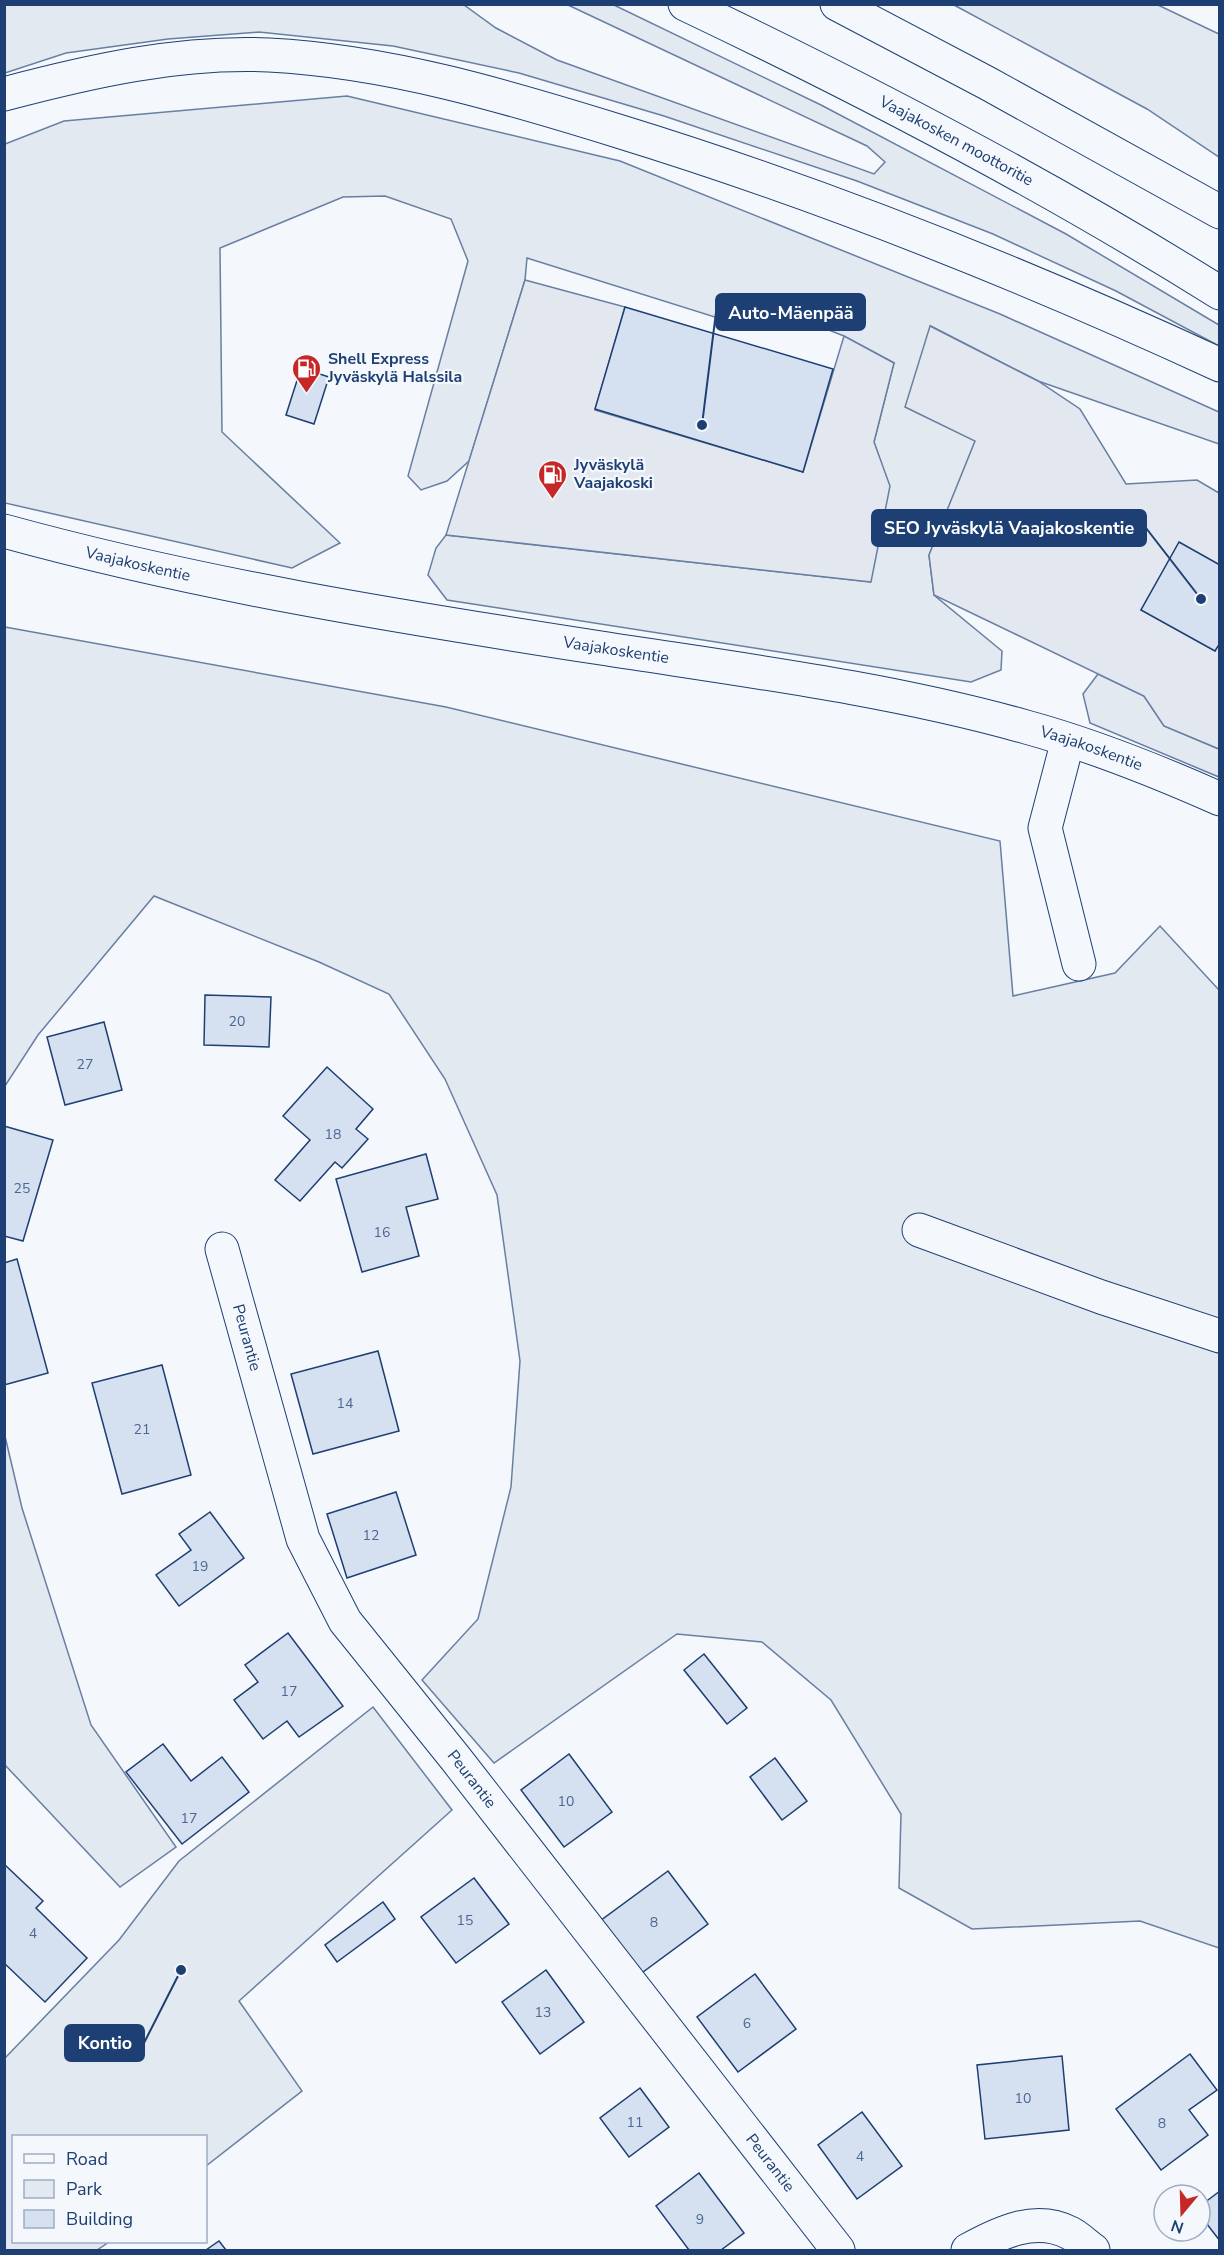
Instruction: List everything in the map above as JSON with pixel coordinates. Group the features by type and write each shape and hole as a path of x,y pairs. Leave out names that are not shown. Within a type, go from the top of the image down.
{"main road":[{"name":"Vaajakosken moottoritie","path":"685,4 847,82 1047,191 1220,292"},
{"path":"837,4 987,82 1220,212"},
{"path":"4,94 71,76 171,58 269,55 386,69 515,99 699,156 918,237 1220,365"},
{"name":"Vaajakoskentie","path":"4,531 70,549 233,587 370,612 801,679 975,714 1068,740 1161,773 1220,799"},
{"path":"1068,740 1045,828 1080,964"},
{"path":"919,1230 1101,1298 1220,1336"},
{"name":"Peurantie","path":"222,1249 303,1539 345,1621 456,1758 837,2250"},
{"path":"968,2250 1019,2226 1045,2226 1070,2233 1093,2250"}],"green space":[{"path":"5,4 464,5 496,28 557,60 874,174 885,162 867,146 568,5 614,5 821,105 1066,234 1219,325 1219,346 1116,291 993,234 857,181 664,116 519,73 393,46 259,32 168,39 66,53 5,73"},
{"path":"954,5 1158,5 1219,34 1219,157 1147,109"},
{"path":"347,96 620,161 1000,314 1219,412 1219,444 1038,381 931,326 976,440 929,555 934,595 1002,651 1001,670 971,682 447,600 428,575 436,548 446,535 870,582 889,486 874,442 894,363 844,336 745,297 721,319 527,258 525,280 469,461 447,481 421,490 408,476 468,261 451,219 385,196 343,197 220,248 222,432 340,543 292,568 5,503 5,144 64,121"},
{"path":"5,627 446,707 1000,841 1013,996 1115,973 1160,926 1219,990 1219,1948 1140,1921 972,1929 899,1888 901,1814 831,1700 762,1642 677,1634 494,1763 422,1680 478,1619 511,1487 520,1361 497,1195 445,1079 389,994 319,962 154,896 38,1035 5,1086"},
{"path":"1098,674 1144,696 1164,726 1219,749 1219,777 1090,723 1083,694"},
{"path":"4,1432 22,1508 91,1725 176,1847 120,1887 5,1765"},
{"path":"373,1707 452,1810 239,2001 302,2091 207,2165 207,2135 12,2135 12,2243 108,2243 97,2250 5,2250 5,2058 119,1940 179,1861"}],"shaded area":[{"path":"525,280 625,307 595,410 803,472 844,336 894,363 874,442 890,486 871,582 446,535"},
{"path":"930,326 1038,381 1080,409 1126,484 1197,480 1219,493 1219,565 1179,543 1141,610 1215,651 1219,643 1219,749 1164,726 1144,696 934,595 929,555 975,441 905,407"}],"building":[{"path":"625,307 833,369 803,472 595,409"},
{"path":"301,368 329,377 314,424 286,415"},
{"path":"1179,542 1220,565 1220,643 1215,651 1141,610"},
{"path":"205,995 271,997 269,1047 204,1045"},
{"path":"104,1022 122,1090 65,1105 47,1037"},
{"path":"327,1067 373,1109 356,1129 368,1139 342,1168 335,1162 300,1201 275,1180 310,1140 283,1116"},
{"path":"4,1126 53,1140 23,1241 4,1236"},
{"path":"426,1154 438,1199 406,1207 419,1256 362,1272 336,1179"},
{"path":"17,1259 48,1373 4,1385 4,1263"},
{"path":"378,1351 399,1431 313,1454 291,1374"},
{"path":"162,1365 191,1475 122,1494 92,1383"},
{"path":"396,1492 416,1555 347,1578 327,1514"},
{"path":"210,1512 244,1558 179,1606 156,1575 191,1550 179,1534"},
{"path":"288,1633 343,1706 299,1737 287,1721 263,1739 234,1700 258,1682 245,1665"},
{"path":"704,1654 747,1708 727,1724 684,1670"},
{"path":"163,1744 191,1781 222,1757 249,1792 182,1844 126,1772"},
{"path":"569,1754 612,1812 564,1847 521,1790"},
{"path":"775,1758 807,1801 782,1820 750,1777"},
{"path":"4,1864 43,1901 36,1908 87,1958 45,2002 4,1963"},
{"path":"668,1871 708,1924 639,1975 600,1921"},
{"path":"474,1878 509,1924 456,1963 421,1917"},
{"path":"383,1902 395,1919 337,1962 325,1945"},
{"path":"546,1970 584,2022 540,2054 502,2002"},
{"path":"755,1974 796,2029 738,2072 697,2017"},
{"path":"1190,2054 1217,2090 1189,2110 1208,2135 1161,2170 1116,2109"},
{"path":"1062,2056 1069,2130 985,2139 977,2065"},
{"path":"640,2088 669,2127 629,2157 600,2118"},
{"path":"862,2112 902,2166 857,2199 818,2145"},
{"path":"699,2173 744,2233 721,2250 689,2250 656,2206"},
{"path":"1220,2191 1220,2241 1212,2231 1212,2197"},
{"path":"219,2241 226,2250 206,2250"}],"place":[{"name":"Shell Express Jyväskylä Halssila","path":"307,394"},
{"name":"Auto-Mäenpää","path":"702,425"},
{"name":"Jyväskylä Vaajakoski","path":"553,500"},
{"name":"SEO Jyväskylä Vaajakoskentie","path":"1201,599"},
{"name":"Kontio","path":"181,1970"}]}
